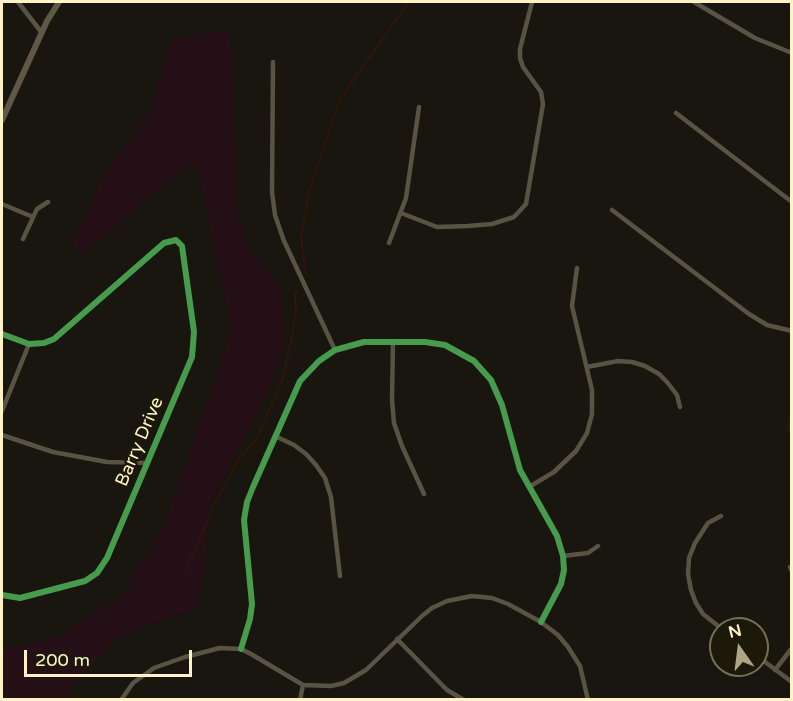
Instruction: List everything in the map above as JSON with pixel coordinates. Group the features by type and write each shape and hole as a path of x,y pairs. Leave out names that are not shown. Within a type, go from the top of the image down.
{"main road":[{"path":"2,120 42,33 59,2"}],"street":[{"path":"18,2 42,33"},
{"path":"401,213 437,226 468,226 492,224 514,217 526,204 543,104 541,92 523,68 520,58 520,49 532,2"},
{"path":"694,2 754,38 792,53"},
{"path":"273,62 272,192 275,215 284,241 335,350"},
{"path":"388,243 406,198 419,107"},
{"path":"676,113 792,202"},
{"path":"23,239 38,208 48,202"},
{"path":"2,204 33,217"},
{"path":"612,210 749,314 767,324 792,331"},
{"name":"Barry Drive","path":"2,595 20,598 80,583 94,576 107,558 192,357 195,340 182,246 177,240 169,241 159,247 58,337 44,344 29,344"},
{"path":"529,487 566,463 584,440 590,423 593,405 592,390 572,306 577,268"},
{"path":"2,334 29,344 2,411"},
{"path":"393,341 394,423 424,494"},
{"path":"241,649 252,604 245,510 300,381 319,361 335,350 364,342 425,342 445,345 465,354 482,369 498,394 516,460 557,536 563,556 564,570 561,584 541,622"},
{"path":"587,367 618,361 645,366 668,382 680,407"},
{"path":"792,419 792,431"},
{"path":"2,435 36,448 63,454 107,462 147,463"},
{"path":"275,436 306,454 325,478 331,497 340,576"},
{"path":"709,619 696,603 691,590 688,574 689,558 695,543 708,523 720,516"},
{"path":"563,556 588,553 598,546"},
{"path":"121,699 138,679 166,663 213,649 241,649 303,685 331,686 351,680 366,670 432,608 447,601 465,597 482,597 500,601 541,622 558,635 575,656 584,676 588,699"},
{"path":"398,639 447,690 464,699"},
{"path":"775,670 792,648"},
{"path":"769,665 792,682"},
{"path":"300,699 303,685"}],"shaded area":[{"path":"229,29 234,78 236,208 249,248 280,287 286,341 267,393 208,507 205,566 198,608 116,638 69,691 68,699 2,699 2,648 58,636 119,598 162,530 232,330 196,164 166,182 83,255 72,246 98,186 150,110 172,38"}],"waterway":[{"path":"306,276 301,237 310,188 337,107 343,95 409,2"},
{"path":"186,571 214,505 238,460 256,440 282,381 292,337 297,290"}],"cycle path":[{"path":"2,334 29,344 44,343 54,339 164,243 176,240 182,246 194,332 192,357 107,558 97,573 85,581 20,598 2,595"},
{"path":"241,649 252,604 244,520 247,502 253,487 300,381 319,361 335,350 364,342 425,342 445,345 474,361 491,380 502,405 520,470 557,536 563,556 564,570 561,584 541,622"}]}
